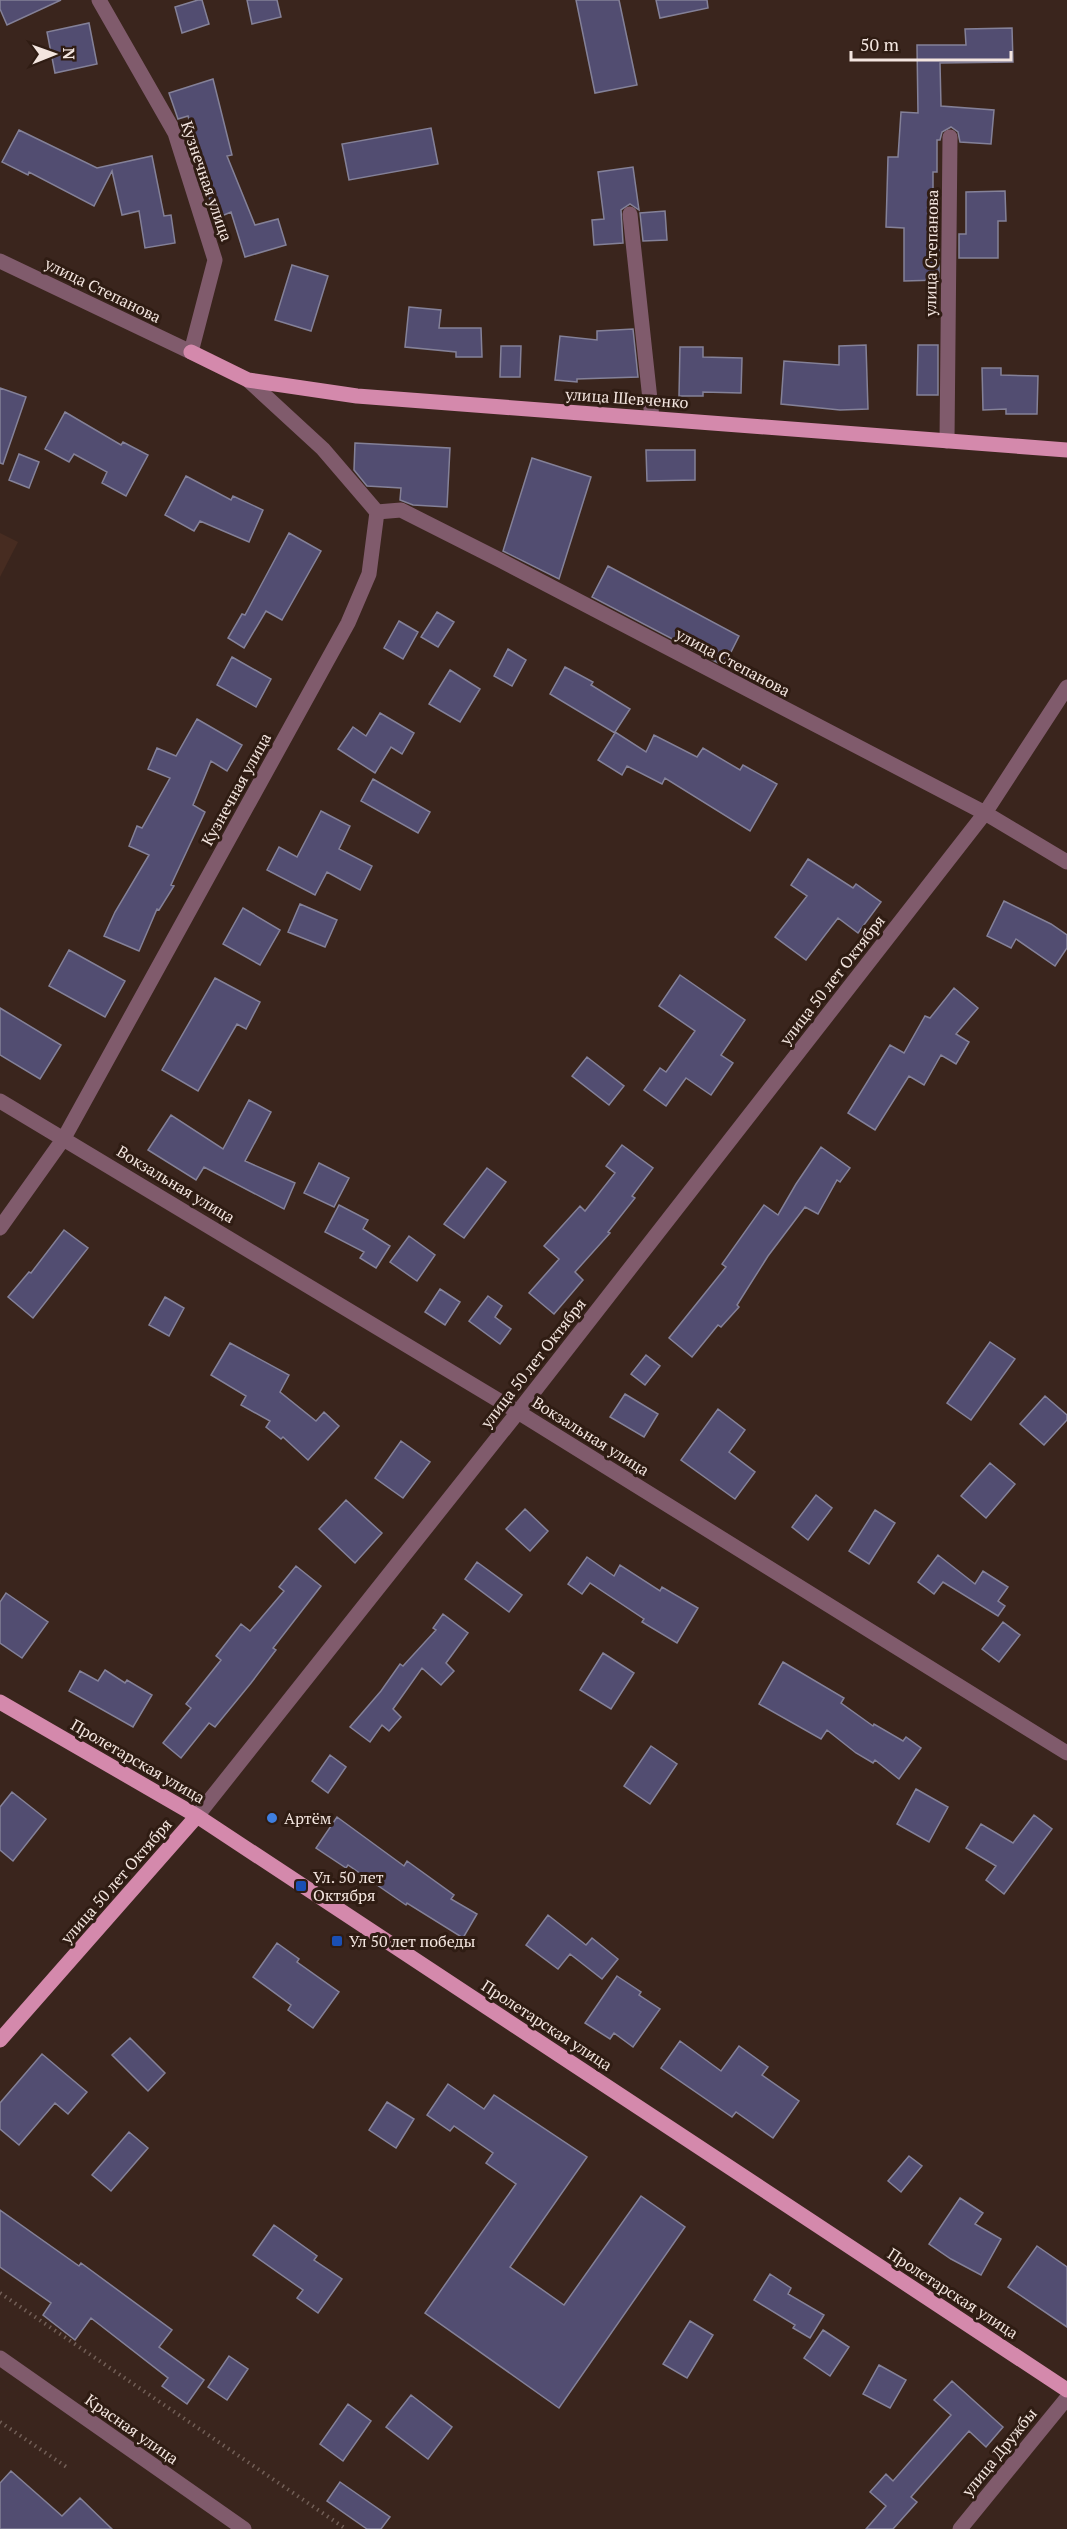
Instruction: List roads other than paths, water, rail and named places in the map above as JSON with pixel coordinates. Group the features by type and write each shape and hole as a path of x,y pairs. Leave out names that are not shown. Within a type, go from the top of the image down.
{"main road":[{"name":"улица Шевченко","path":"191,352 248,380 357,396 1067,450"},
{"name":"Пролетарская улица","path":"0,1702 197,1816 1067,2390"},
{"name":"улица 50 лет Октября","path":"0,2040 197,1816"}],"street":[{"name":"Кузнечная улица","path":"99,0 175,133 215,260 191,352"},
{"name":"улица Степанова","path":"947,441 950,137"},
{"path":"630,214 652,418"},
{"name":"улица Степанова","path":"0,261 191,352"},
{"path":"248,380 323,448 377,512"},
{"name":"улица Степанова","path":"377,512 401,510 985,813 1067,862"},
{"name":"Кузнечная улица","path":"0,1228 64,1138 348,622 369,574 377,512"},
{"name":"улица 50 лет Октября","path":"197,1816 518,1412 985,813 1067,687"},
{"name":"Вокзальная улица","path":"0,1101 518,1412 1067,1753"},
{"name":"Красная улица","path":"0,2358 244,2529"},
{"name":"улица Дружбы","path":"960,2529 1067,2398"}],"place":[{"name":"Артём","path":"272,1818"},
{"name":"Ул. 50 лет Октября","path":"301,1886"},
{"name":"Ул 50 лет победы","path":"337,1941"}]}
